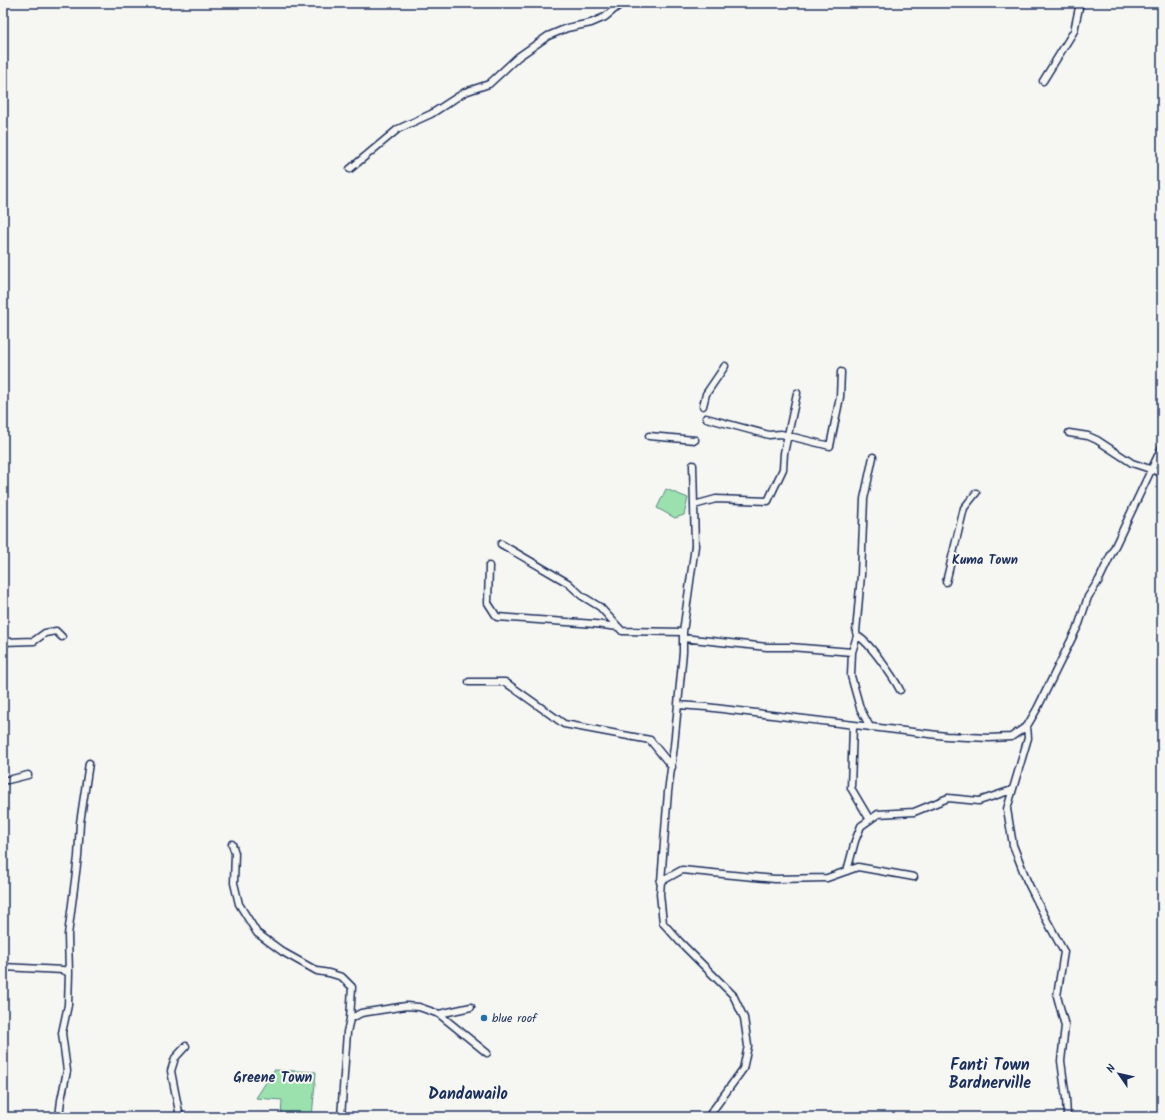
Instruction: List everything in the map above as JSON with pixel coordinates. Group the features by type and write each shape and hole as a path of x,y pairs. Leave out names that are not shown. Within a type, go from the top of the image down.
{"street":[{"path":"350,169 398,128 431,114 466,92 489,84 518,56 548,36 567,28 591,23 605,17 622,3"},
{"path":"1043,81 1074,31 1080,3"},
{"path":"703,406 706,394 725,366"},
{"path":"706,418 768,435 787,435 830,446 840,397 841,372"},
{"path":"694,505 716,499 768,501 783,469 787,435 797,393"},
{"path":"1069,433 1088,436 1097,440 1132,463 1162,473"},
{"path":"649,436 695,440"},
{"path":"678,705 706,707 946,736 989,738 1010,737 1027,726 1038,709 1079,624 1088,597 1099,580 1162,447"},
{"path":"870,727 860,708 851,676 852,652 857,636 856,632 864,499 873,456"},
{"path":"693,465 695,546 683,635 683,652 660,894 663,923 733,995 744,1018 748,1046 743,1069 708,1117"},
{"path":"946,582 964,508 976,493"},
{"path":"501,544 568,583 582,596 600,607 622,630 683,635 767,648 790,647 852,652"},
{"path":"489,566 488,603 497,617 618,627"},
{"path":"3,642 34,641 45,633 56,632 62,637"},
{"path":"857,636 862,638 868,645 895,680 900,690"},
{"path":"469,682 505,682 564,724 650,740 672,767"},
{"path":"854,726 851,788 870,820"},
{"path":"1027,726 1028,738 1007,809 1013,845 1030,887 1064,952 1057,996 1064,1026 1061,1061 1067,1117"},
{"path":"59,1117 61,1100 68,1072 62,1033 68,1005 68,935 78,857 80,823 89,763"},
{"path":"3,780 28,775"},
{"path":"847,871 855,841 861,826 878,814 914,812 948,798 979,801 1012,790"},
{"path":"232,844 235,853 234,883 239,904 257,933 282,952 317,971 342,977 352,987 341,1117"},
{"path":"660,882 682,870 775,880 827,878 858,867 914,877"},
{"path":"3,967 63,970 69,973"},
{"path":"350,1019 361,1013 406,1006 419,1007 439,1014 486,1053"},
{"path":"439,1014 471,1007"},
{"path":"180,1117 171,1071 175,1058 186,1046"}],"green space":[{"path":"666,489 688,498 684,515 675,518 657,508"},
{"path":"274,1070 316,1072 312,1117 281,1117 282,1100 256,1098"}],"place":[{"name":"blue roof","path":"484,1018"}],"district":[{"name":"Kuma Town","path":"985,560"},
{"name":"Fanti Town Bardnerville","path":"990,1074"},
{"name":"Greene Town","path":"273,1078"},
{"name":"Dandawailo","path":"468,1094"}]}
